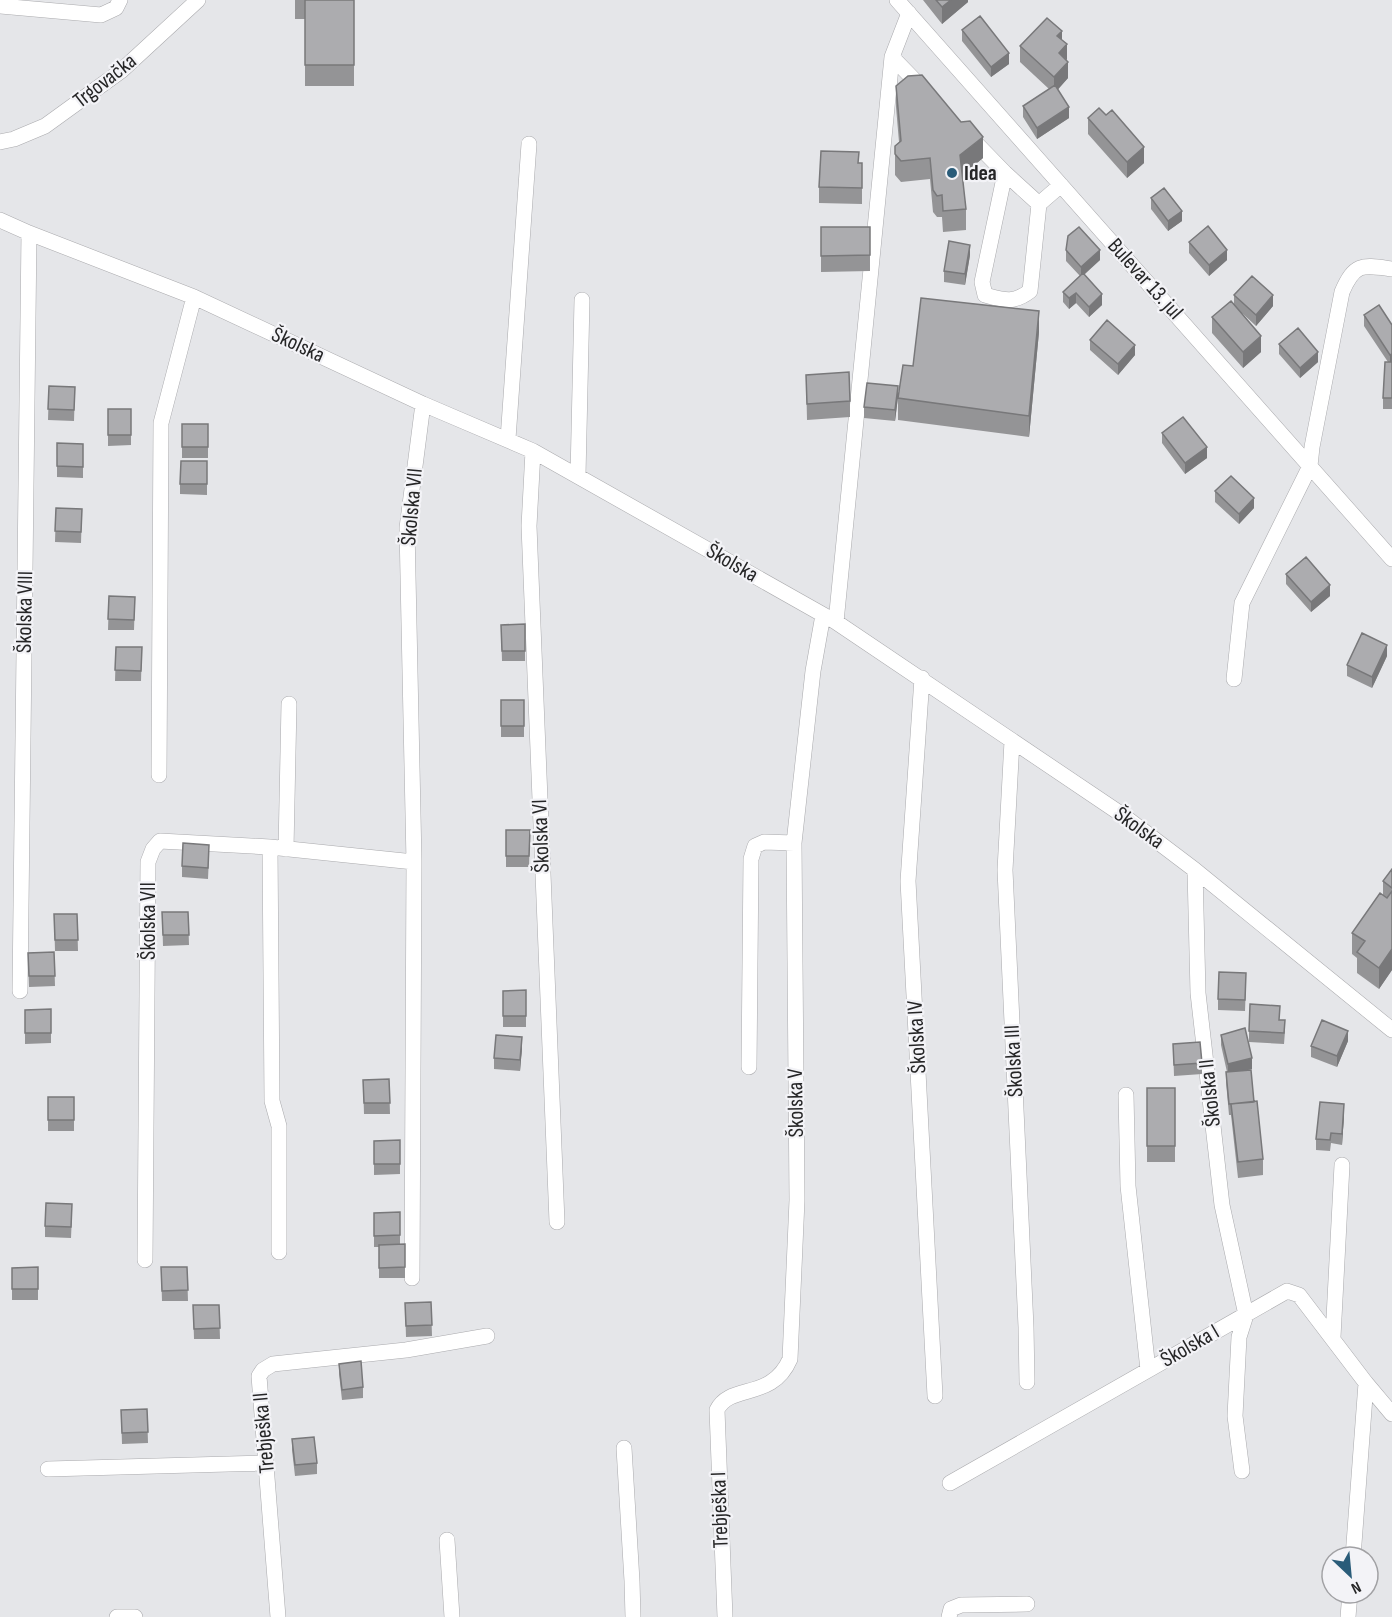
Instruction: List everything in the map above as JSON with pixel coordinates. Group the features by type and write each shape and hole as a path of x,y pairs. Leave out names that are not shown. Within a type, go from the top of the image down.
{"street":[{"path":"0,6 101,15 116,8 120,0"},
{"name":"Trgovačka","path":"0,142 14,139 45,126 112,78 198,0"},
{"name":"Bulevar 13. jul","path":"897,0 1392,559"},
{"name":"Školska V","path":"720,1403 726,1397 763,1388 781,1374 788,1363 797,1200 794,843 813,670 830,618 892,57 909,13"},
{"path":"892,57 932,98"},
{"path":"956,123 1039,204"},
{"path":"508,439 529,144"},
{"path":"1005,173 982,282 985,295 1010,301 1030,291 1039,204 1061,185"},
{"name":"Školska","path":"0,220 194,297 423,404 533,450 830,618 1121,814 1195,870 1392,1030"},
{"name":"Školska VIII","path":"20,991 29,233"},
{"path":"1234,679 1242,603 1310,466 1342,292 1351,273 1356,270 1367,265 1392,268"},
{"path":"159,776 161,423 194,297"},
{"path":"578,475 582,300"},
{"name":"Školska VII","path":"412,1278 414,862 407,528 423,404"},
{"name":"Školska VI","path":"533,450 529,526 557,1222"},
{"name":"Školska IV","path":"922,678 908,881 935,1396"},
{"path":"286,849 289,704"},
{"name":"Školska III","path":"1012,741 1005,870 1027,1382"},
{"name":"Školska VII","path":"145,1260 148,862 153,849 160,841 270,847 414,862"},
{"name":"Školska V","path":"749,1067 751,859 755,846 764,842 794,843"},
{"path":"270,847 272,1101 279,1126 279,1252"},
{"name":"Školska II","path":"1195,870 1198,993 1222,1205 1246,1315"},
{"path":"1126,1095 1128,1186 1148,1370"},
{"path":"1333,1337 1342,1165"},
{"name":"Školska I","path":"950,1483 1287,1291 1293,1291 1299,1295 1392,1414"},
{"path":"1242,1471 1235,1416 1239,1337 1246,1315"},
{"name":"Trebješka II","path":"278,1617 259,1376 273,1364 406,1350 487,1336"},
{"path":"1354,1545 1366,1383"},
{"name":"Trebješka I","path":"720,1403 717,1410 725,1617"},
{"path":"624,1448 633,1617"},
{"path":"48,1469 266,1462"},
{"path":"447,1540 452,1617"},
{"path":"949,1617 951,1609 961,1605 1027,1604"},
{"path":"117,1617 135,1617"}],"building":[{"path":"305,0 354,0 354,65 305,65"},
{"path":"936,0 951,0 942,7"},
{"path":"980,16 1009,53 991,67 962,30"},
{"path":"1047,18 1062,31 1057,36 1067,44 1059,53 1068,62 1054,77 1020,46"},
{"path":"922,75 961,122 970,121 983,137 960,155 966,209 943,211 942,195 937,196 933,190 930,158 901,161 895,154 895,146 901,141 896,86 908,76"},
{"path":"1055,85 1069,107 1037,128 1023,106"},
{"path":"1099,108 1106,115 1112,110 1144,147 1127,162 1088,118"},
{"path":"821,151 859,152 858,163 862,163 862,188 819,187"},
{"path":"1164,188 1182,211 1168,221 1151,198"},
{"path":"1208,226 1227,250 1209,265 1189,242"},
{"path":"821,227 870,227 870,255 821,256"},
{"path":"1079,227 1100,250 1081,267 1066,250 1068,236"},
{"path":"949,241 970,245 965,274 944,271"},
{"path":"1083,273 1102,294 1089,307 1076,293 1069,298 1063,292"},
{"path":"1252,276 1273,295 1256,315 1234,295"},
{"path":"921,298 1039,311 1029,416 898,398 903,365 913,366"},
{"path":"1231,301 1261,336 1243,352 1212,317"},
{"path":"1379,305 1392,325 1392,354 1390,355 1364,315"},
{"path":"1107,320 1135,345 1118,364 1090,340"},
{"path":"1298,328 1318,352 1300,368 1279,344"},
{"path":"1385,362 1392,362 1392,398 1383,398"},
{"path":"849,372 850,401 807,404 806,375"},
{"path":"867,383 898,386 895,410 864,407"},
{"path":"49,386 75,387 74,410 48,409"},
{"path":"108,409 131,409 131,435 108,435"},
{"path":"1183,417 1207,447 1185,463 1162,433"},
{"path":"182,424 208,424 208,447 182,447"},
{"path":"57,443 83,444 83,467 57,466"},
{"path":"181,461 207,461 207,484 180,484"},
{"path":"1231,476 1254,498 1239,514 1215,491"},
{"path":"56,508 82,509 81,532 55,531"},
{"path":"1306,557 1330,585 1311,602 1286,574"},
{"path":"109,596 135,597 134,620 108,619"},
{"path":"525,624 525,651 502,651 501,625"},
{"path":"1362,633 1387,645 1372,677 1347,665"},
{"path":"116,647 142,647 141,671 115,670"},
{"path":"501,700 524,700 524,726 501,726"},
{"path":"506,830 530,830 529,856 506,856"},
{"path":"183,843 209,845 208,868 182,866"},
{"path":"1392,869 1392,888 1383,881"},
{"path":"1392,891 1392,949 1379,968 1357,952 1365,941 1352,933 1380,893 1387,898"},
{"path":"162,912 188,912 189,935 163,935"},
{"path":"54,914 77,914 78,940 55,940"},
{"path":"54,952 55,976 29,976 28,953"},
{"path":"1219,972 1246,973 1245,1000 1218,999"},
{"path":"526,990 526,1016 503,1016 503,991"},
{"path":"1250,1004 1280,1006 1279,1020 1285,1020 1284,1033 1249,1031"},
{"path":"51,1009 51,1033 25,1033 25,1010"},
{"path":"1322,1020 1348,1031 1337,1056 1311,1046"},
{"path":"1245,1028 1252,1058 1228,1064 1221,1035"},
{"path":"496,1035 522,1037 520,1060 494,1058"},
{"path":"1200,1042 1202,1063 1174,1065 1173,1044"},
{"path":"1251,1070 1254,1102 1229,1104 1226,1072"},
{"path":"389,1079 390,1103 364,1103 363,1080"},
{"path":"1147,1088 1175,1088 1175,1146 1147,1146"},
{"path":"48,1097 74,1097 74,1120 48,1120"},
{"path":"1257,1101 1263,1159 1238,1162 1231,1104"},
{"path":"1320,1102 1344,1104 1342,1134 1331,1133 1330,1140 1316,1139"},
{"path":"400,1140 400,1164 374,1164 374,1141"},
{"path":"46,1203 72,1204 71,1227 45,1226"},
{"path":"400,1212 400,1235 374,1236 374,1213"},
{"path":"405,1244 405,1267 379,1268 379,1245"},
{"path":"38,1267 38,1289 12,1289 12,1268"},
{"path":"161,1267 187,1267 188,1290 162,1291"},
{"path":"431,1302 432,1325 406,1326 405,1303"},
{"path":"193,1305 219,1305 220,1328 194,1329"},
{"path":"361,1361 363,1387 342,1390 339,1364"},
{"path":"147,1409 148,1432 122,1433 121,1410"},
{"path":"314,1437 317,1463 295,1465 292,1439"}],"place":[{"name":"Idea","path":"952,173"}]}
